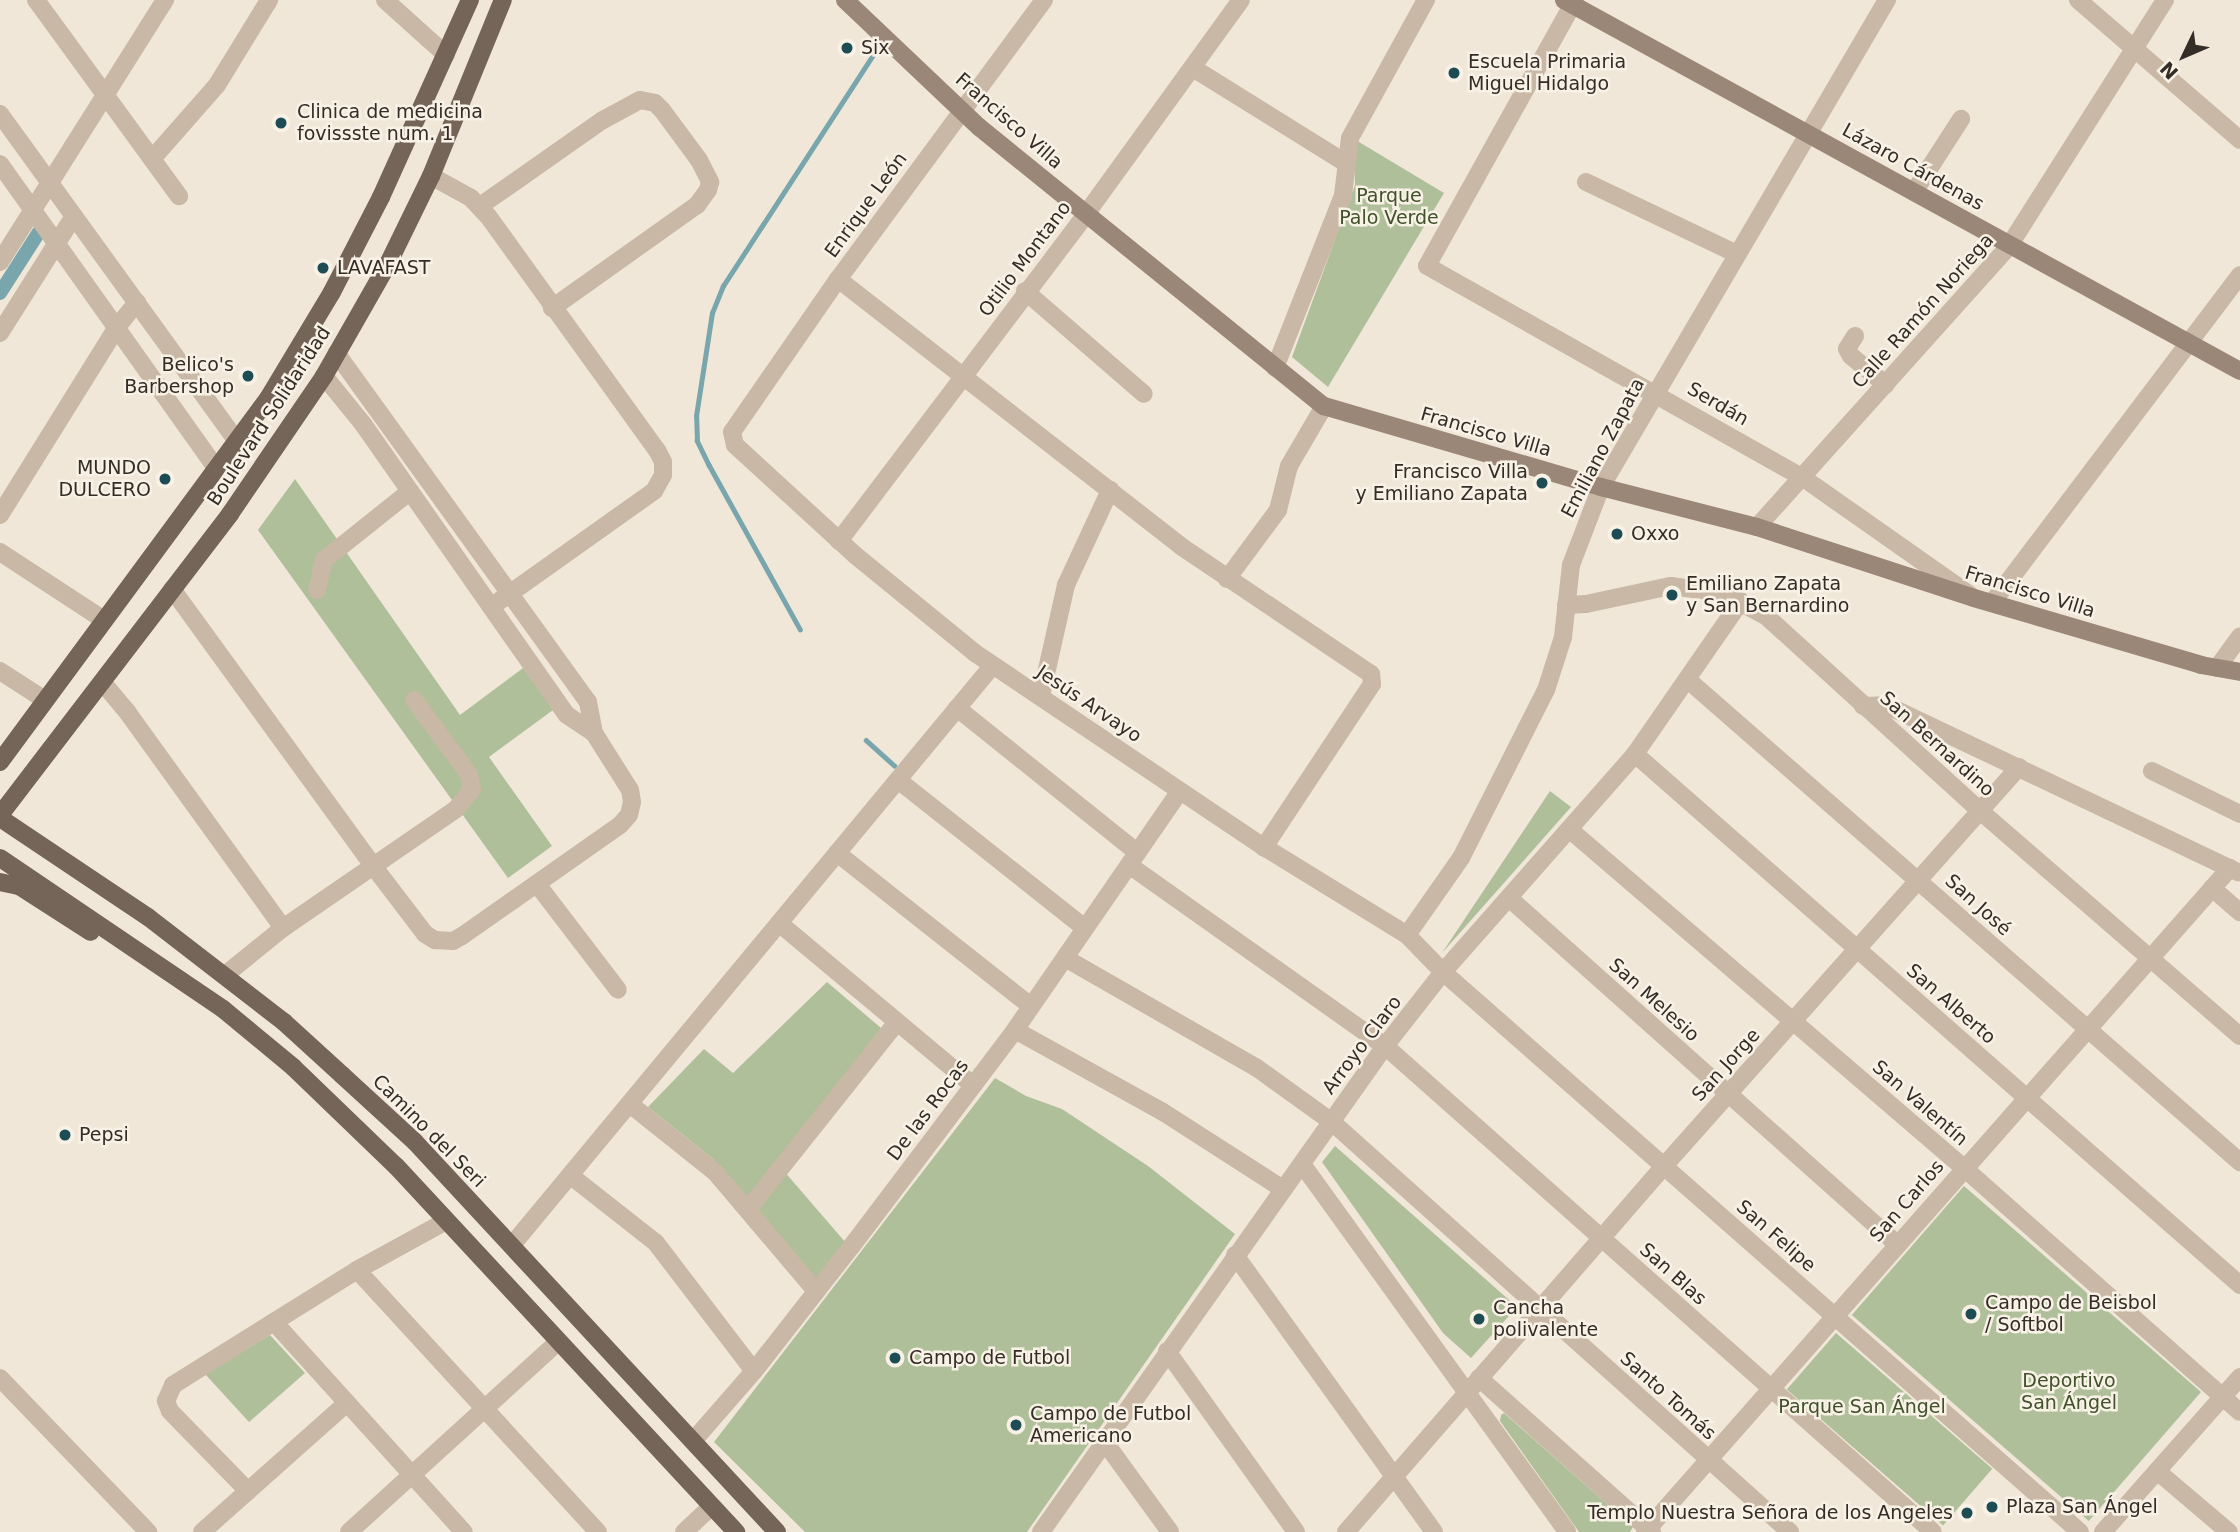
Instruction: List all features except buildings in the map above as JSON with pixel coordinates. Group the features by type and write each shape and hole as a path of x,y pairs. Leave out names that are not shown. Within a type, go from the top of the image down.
{"main road":[{"name":"Boulevard Solidaridad","path":"0,762 269,397 332,292 381,197 470,0"},
{"name":"Boulevard Solidaridad","path":"0,817 255,479 324,376 389,262 431,176 503,0"},
{"name":"Francisco Villa","path":"845,0 961,110 1324,406 1601,487 1757,527 1983,600 2217,668 2240,672"},
{"name":"Lázaro Cárdenas","path":"1571,2 2009,246 2240,371"},
{"name":"Camino del Seri","path":"0,817 129,903 225,975 284,1023 415,1142 777,1532"},
{"path":"0,858 223,1009 293,1067 365,1135 736,1532"},
{"path":"0,882 19,886 100,938 151,958"}],"street":[{"path":"36,0 179,196"},
{"path":"152,159 217,85 269,0"},
{"path":"385,0 446,55"},
{"name":"Enrique León","path":"733,440 732,432 838,279 1044,0"},
{"name":"Otilio Montano","path":"839,541 1025,291 1086,214 1241,0"},
{"path":"1275,368 1338,209 1346,182 1354,126 1426,0"},
{"path":"2078,0 2240,140"},
{"name":"Calle Ramón Noriega","path":"1757,527 2009,246 2165,0"},
{"name":"Serdán","path":"1571,2 1426,262 1428,268 1656,392 1802,477 1983,600"},
{"name":"Emiliano Zapata","path":"1407,935 1461,858 1558,661 1570,565 1601,487 1883,2"},
{"path":"0,262 105,95 159,3"},
{"path":"1193,68 1347,164"},
{"path":"480,206 603,120 640,100 655,103 662,110 699,160 710,182 708,190 697,205 552,308"},
{"path":"0,114 237,442"},
{"path":"1914,192 1961,119"},
{"path":"0,163 217,469"},
{"path":"431,176 480,206 657,450 663,463 663,475 654,491 491,607"},
{"path":"1586,182 1737,254"},
{"path":"0,333 75,216"},
{"path":"1983,600 2240,275"},
{"path":"838,279 1227,579 1366,668 1372,678 1372,684 1264,847"},
{"path":"1025,291 1144,394"},
{"path":"0,515 117,327 137,302"},
{"path":"1855,336 1847,349 1851,356 1886,385"},
{"path":"172,589 374,867 425,934 435,940 446,942 461,936 620,825 628,815 632,802 629,790 594,733 588,702 337,353"},
{"path":"324,376 363,424 408,493 568,715 594,733"},
{"path":"1227,579 1278,510 1289,466 1324,406"},
{"path":"363,424 379,410"},
{"name":"Jesús Arvayo","path":"733,440 839,541 993,665 1179,792 1407,935 1443,972"},
{"path":"1041,696 1066,585 1110,490"},
{"path":"317,590 324,560 408,493"},
{"path":"0,552 104,620"},
{"name":"San Bernardino","path":"1566,606 1671,586 1722,593 1766,616 1979,810 2240,1036"},
{"name":"Arroyo Claro","path":"1041,1532 1385,1046 1443,972 1635,754 1741,601"},
{"path":"2217,668 2240,636"},
{"path":"512,1245 631,1105 993,665"},
{"path":"0,671 45,700"},
{"name":"San José","path":"1688,680 2240,1162"},
{"path":"103,683 152,745 283,928"},
{"path":"225,975 283,928 456,809 472,790 469,774 414,700"},
{"path":"1863,706 1885,705 2235,870"},
{"name":"San Blas","path":"957,708 1133,859 1385,1046 1933,1532"},
{"name":"San Alberto","path":"1635,754 2240,1284"},
{"name":"San Jorge","path":"1346,1532 1664,1166 2019,767"},
{"path":"2152,771 2240,814"},
{"path":"898,780 1086,928"},
{"name":"De las Rocas","path":"693,1441 754,1371 1015,1030 1179,792"},
{"name":"San Valentín","path":"1569,829 1964,1168 2240,1412"},
{"path":"837,853 1031,1006"},
{"name":"San Carlos","path":"1648,1531 1707,1460 2212,888 2235,870"},
{"path":"537,884 618,990"},
{"path":"2212,888 2240,912"},
{"name":"San Melesio","path":"1509,898 1898,1245"},
{"path":"779,923 973,1085"},
{"name":"Santo Tomás","path":"1065,958 1257,1068 1332,1122 1790,1532"},
{"name":"San Felipe","path":"1443,972 2080,1532"},
{"path":"749,1208 896,1023"},
{"path":"1015,1030 1163,1112 1283,1189"},
{"path":"631,1105 689,1149 749,1208 817,1290"},
{"path":"1302,1164 1567,1532"},
{"path":"571,1176 656,1242 677,1266 754,1371"},
{"path":"248,1491 170,1411 167,1393 173,1385 357,1269 446,1221"},
{"path":"1235,1255 1434,1532"},
{"path":"357,1269 598,1532"},
{"path":"274,1322 464,1532"},
{"path":"349,1532 557,1343"},
{"path":"1167,1351 1297,1532"},
{"path":"2103,1532 2240,1377"},
{"path":"0,1378 148,1532"},
{"path":"1479,1378 1648,1531"},
{"path":"202,1532 347,1403"},
{"path":"1104,1441 1170,1532"},
{"path":"2157,1471 2229,1532"},
{"path":"684,1532 712,1506"}],"green space":[{"name":"Parque Palo Verde","path":"1354,139 1444,193 1328,387 1292,357 1355,185"},
{"path":"295,479 460,715 523,668 553,710 489,757 552,846 508,878 258,530"},
{"path":"1550,791 1571,807 1442,953"},
{"path":"827,982 881,1028 777,1163 846,1243 817,1283 713,1159 648,1107 704,1049 733,1073"},
{"path":"995,1078 1026,1096 1062,1109 1148,1166 1235,1234 1027,1532 805,1532 714,1442"},
{"path":"1335,1146 1517,1307 1471,1358 1443,1333 1322,1162"},
{"name":"Deportivo San Ángel","path":"1964,1186 2201,1392 2089,1521 1852,1315"},
{"name":"Parque San Ángel","path":"1836,1333 1992,1469 1943,1525 1787,1390"},
{"path":"270,1335 305,1373 249,1422 205,1374"},
{"path":"1504,1413 1633,1527 1630,1532 1579,1532 1500,1421"}],"waterway":[{"path":"800,630 709,466 697,441 696,416 712,313 723,286 875,52"},
{"path":"0,293 39,232"},
{"path":"866,740 894,765"}],"place":[{"name":"Six","path":"847,48"},
{"name":"Escuela Primaria Miguel Hidalgo","path":"1454,73"},
{"name":"Clinica de medicina fovissste num. 1","path":"281,123"},
{"name":"LAVAFAST","path":"323,268"},
{"name":"Belico's Barbershop","path":"248,376"},
{"name":"MUNDO DULCERO","path":"165,479"},
{"name":"Francisco Villa y Emiliano Zapata","path":"1542,483"},
{"name":"Oxxo","path":"1617,534"},
{"name":"Emiliano Zapata y San Bernardino","path":"1672,595"},
{"name":"Pepsi","path":"65,1135"},
{"name":"Campo de Beisbol / Softbol","path":"1971,1314"},
{"name":"Cancha polivalente","path":"1479,1319"},
{"name":"Campo de Futbol","path":"895,1358"},
{"name":"Campo de Futbol Americano","path":"1016,1425"},
{"name":"Plaza San Ángel","path":"1992,1507"},
{"name":"Templo Nuestra Señora de los Angeles","path":"1967,1513"}]}
